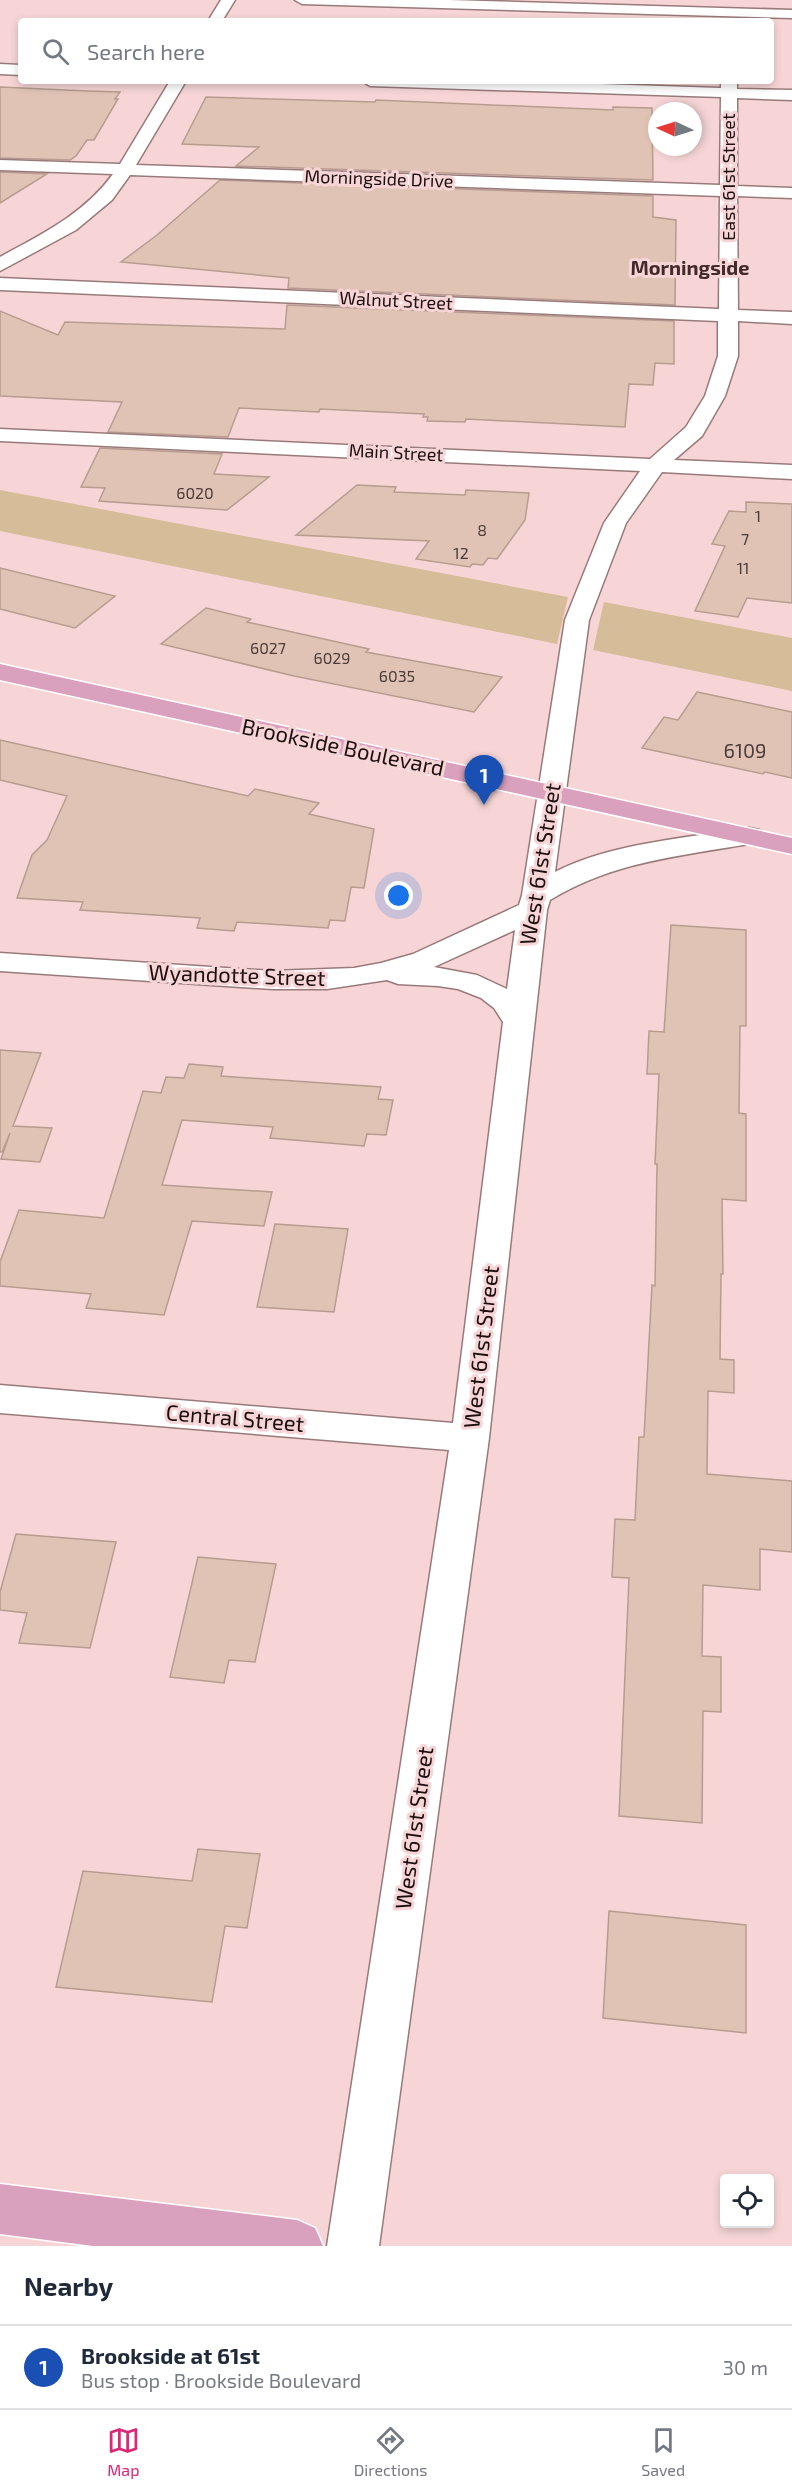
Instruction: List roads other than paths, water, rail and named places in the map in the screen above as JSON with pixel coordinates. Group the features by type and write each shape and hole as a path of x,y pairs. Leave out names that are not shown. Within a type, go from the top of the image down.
{"main road":[{"name":"Brookside Boulevard","path":"0,672 792,846"},
{"path":"0,2209 297,2246"}],"street":[{"path":"217,18 228,0"},
{"path":"302,0 792,14"},
{"path":"0,69 18,70"},
{"path":"0,265 70,226 106,196 125,170 176,84"},
{"path":"550,84 729,87 792,95"},
{"name":"East 61st Street","path":"656,465 694,431 715,396 728,356 729,87"},
{"name":"Morningside Drive","path":"0,165 792,193"},
{"name":"Walnut Street","path":"0,284 792,318"},
{"name":"Main Street","path":"0,435 792,472"},
{"name":"West 61st Street","path":"354,2246 470,1438 519,1022 577,620 615,523 656,465"},
{"name":"Wyandotte Street","path":"0,962 278,981 357,976 415,963 471,940 535,902 572,875 657,851 749,836"},
{"path":"357,976 426,976 478,986 502,999 519,1022"},
{"name":"Central Street","path":"0,1399 470,1438"}],"place":[{"name":"Brookside at 61st","path":"484,805"}],"district":[{"name":"Morningside","path":"690,268"}]}
